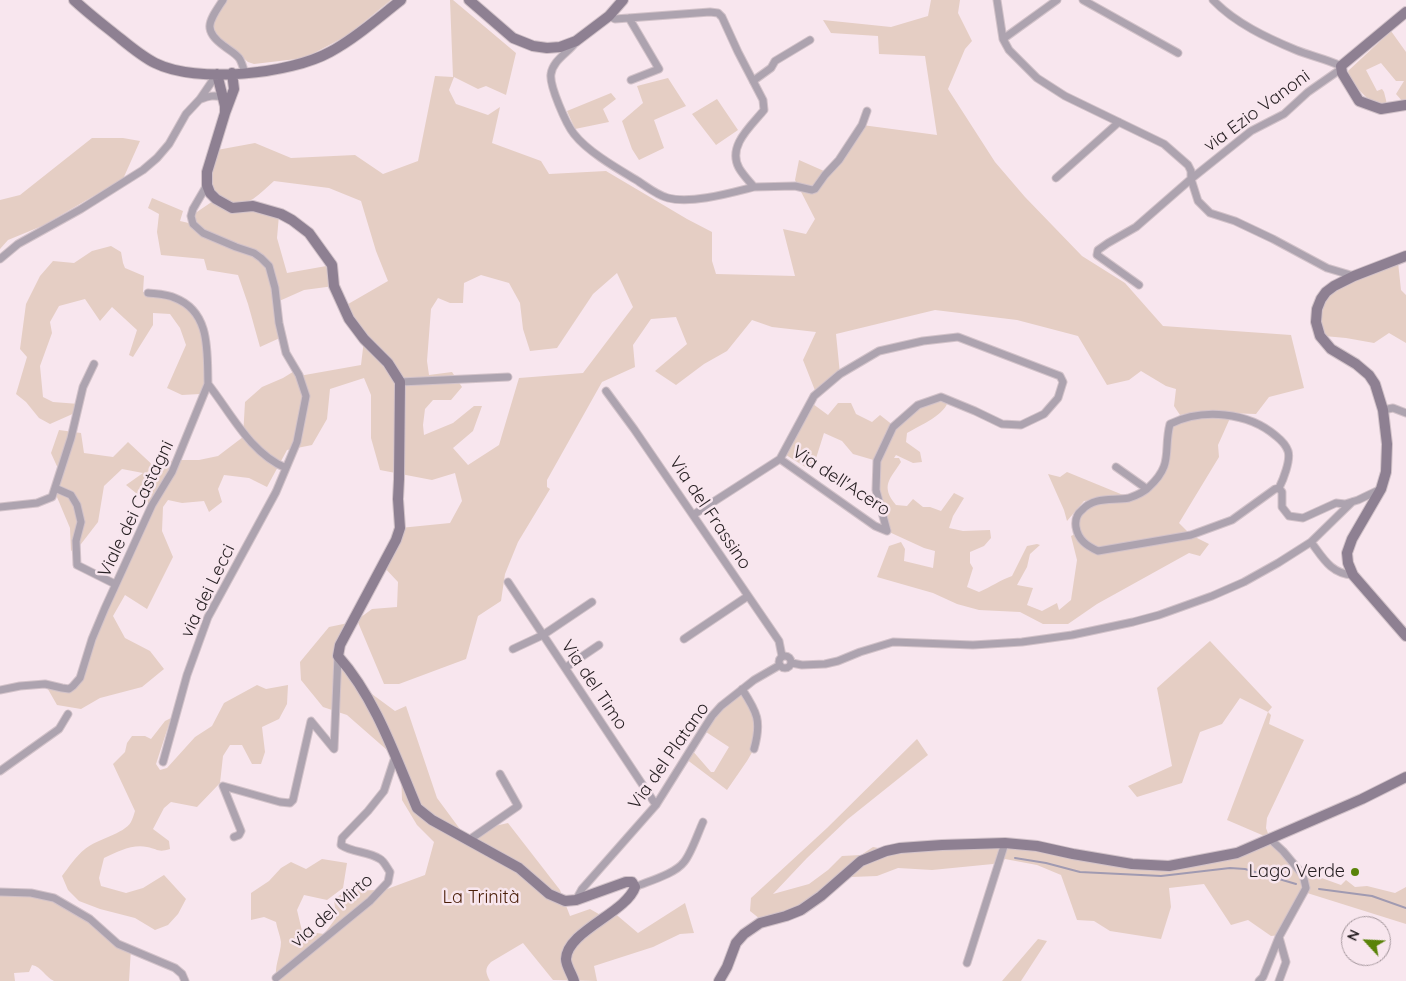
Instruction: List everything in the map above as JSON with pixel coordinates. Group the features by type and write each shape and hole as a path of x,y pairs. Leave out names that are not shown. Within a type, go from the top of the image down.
{"street":[{"path":"74,0 142,56 156,64 179,71 217,74 260,72 315,60 355,36 401,0"},
{"path":"223,0 209,29 215,40 233,52 240,60 245,73"},
{"path":"469,0 513,38 533,46 547,48 560,47 576,41 610,16 623,0"},
{"path":"996,0 1003,38 1009,50 1036,78 1065,96 1164,144 1188,165 1198,201 1210,213 1235,221 1327,268 1354,276"},
{"path":"1003,38 1057,0"},
{"path":"1083,0 1178,53"},
{"path":"1213,0 1224,11 1252,30 1297,51 1331,61 1341,67 1342,73 1359,101 1381,109 1406,105"},
{"path":"610,16 614,19 710,12 718,13 722,17 762,100 764,110 742,137 735,153 739,168 754,187"},
{"path":"1341,67 1406,12"},
{"path":"629,18 659,69 631,80"},
{"path":"753,81 771,68 775,60 810,40"},
{"path":"576,41 554,64 551,75 552,86 569,127 585,145 619,170 667,198 680,199 716,196 754,187 795,186 812,190 816,189 825,175 840,160 862,125 867,111"},
{"name":"via Ezio Vanoni","path":"1139,285 1097,255 1098,250 1136,227 1191,179 1251,131 1284,114 1308,92 1341,67"},
{"path":"200,99 214,95 222,97 233,91 245,80 260,72"},
{"path":"232,73 233,91 208,172 207,185 210,193 216,199 232,208 253,206 280,214 292,220 309,234 332,265 334,286 349,319 364,340 388,363 400,382 398,499 400,528 396,540 340,645 334,749 311,721 293,800 290,803 223,786 241,831 239,835 234,837"},
{"path":"217,74 225,113"},
{"path":"0,259 18,244 81,209 143,170 169,144 186,114 200,99 217,74"},
{"path":"1056,178 1119,122"},
{"path":"148,293 174,297 188,304 198,316 207,344 208,384 254,446 277,464 286,468 297,442 306,396 299,375 286,353 279,323 275,288 269,266 254,253 203,233 193,224 191,216 193,209 207,185"},
{"path":"1406,256 1354,276 1334,286 1326,292 1318,304 1316,322 1320,336 1331,350 1356,364 1369,375 1375,384 1383,410 1387,455 1386,472 1381,488 1352,538 1347,553 1348,563 1353,575 1406,636"},
{"name":"Via dell'Acero","path":"692,515 780,459 814,396 840,374 879,351 922,341 958,337 1060,376 1063,382 1058,398 1044,414 1021,425 1002,424 941,397 918,405 893,427 877,461 876,490 887,531 876,526 780,459"},
{"path":"0,507 37,503 52,497 71,438 83,387 94,364"},
{"path":"400,382 508,378"},
{"name":"Viale dei Castagni","path":"0,690 45,684 69,689 80,678 92,639 152,505 172,472 208,384"},
{"name":"Via del Frassino","path":"606,391 779,641 782,656"},
{"path":"1383,410 1393,408 1406,413"},
{"path":"1201,414 1231,416 1266,427 1283,442 1288,452 1287,465 1279,488 1232,520 1191,535 1098,551 1085,545 1077,533 1075,522 1078,514 1086,505 1097,500 1130,498 1147,489 1160,475 1166,460 1170,424 1182,418 1201,414"},
{"name":"via dei Lecci","path":"163,762 187,675 208,617 276,492 286,468"},
{"path":"1116,468 1147,489"},
{"path":"55,488 71,495 81,522 76,541 77,565 116,584"},
{"path":"1279,488 1282,492 1282,507 1290,516 1303,518 1336,503 1345,504 1352,502 1381,488"},
{"path":"792,663 802,665 824,664 893,642 973,645 1022,642 1072,635 1159,615 1212,596 1244,582 1278,563 1311,542 1352,502"},
{"path":"1311,542 1327,563 1338,572 1353,575"},
{"name":"Via del Timo","path":"508,582 656,805"},
{"path":"684,639 748,596"},
{"path":"513,649 543,635 592,602"},
{"path":"565,668 599,645"},
{"path":"786,655 790,657 792,663 786,668 780,665 780,659 786,655"},
{"path":"338,656 351,671 370,700 417,808 432,820 519,868 550,894 564,902 576,900 626,882 632,882 635,886"},
{"name":"Via del Platano","path":"576,900 582,889 656,805 712,716 721,706 754,680 780,665"},
{"path":"742,689 758,719 758,735 754,749"},
{"path":"0,771 59,729 68,714"},
{"name":"via del Mirto","path":"276,978 370,901 388,882 390,872 382,859 349,850 341,845 342,838 384,792 395,757"},
{"path":"469,840 518,806 500,774"},
{"path":"718,981 727,967 736,943 744,934 760,923 801,910 821,896 860,860 886,851 900,848 1005,843 1038,846 1132,864 1169,866 1236,853 1406,778"},
{"path":"574,981 566,962 568,950 578,938 630,897 635,886 663,875 684,862 703,822"},
{"path":"1259,981 1263,977 1279,937 1306,888 1303,875 1270,839"},
{"path":"967,963 1005,843"},
{"path":"0,892 31,893 54,898 90,919 118,944 175,968 182,974 185,981"},
{"path":"1279,937 1286,962 1279,981"}],"green space":[{"path":"226,0 391,0 348,35 305,58 254,64 248,62 216,35 213,22"},
{"path":"450,0 453,0 516,53 506,95 486,86 478,89 454,77 449,90 456,104 488,115 500,107 492,143 541,161 549,174 606,171 712,232 712,261 716,274 795,276 783,229 806,234 815,219 795,180 799,160 824,171 839,160 862,125 937,135 925,56 879,54 878,36 831,33 823,20 891,27 928,16 931,0 960,0 958,13 972,41 965,49 948,89 995,162 1025,197 1082,256 1125,283 1163,326 1291,335 1304,388 1269,397 1256,414 1196,412 1180,415 1174,406 1176,389 1166,386 1141,371 1129,380 1107,385 1078,336 1017,320 935,310 836,334 840,374 816,393 803,360 816,332 772,327 752,320 727,351 704,364 676,385 655,371 687,344 676,317 651,319 633,345 635,367 602,382 547,480 547,487 550,489 518,542 505,574 501,601 478,616 466,659 399,684 384,684 357,620 372,609 397,607 398,582 382,565 400,528 450,523 462,501 455,473 432,480 380,470 371,438 371,395 364,378 330,389 327,419 312,445 287,450 267,487 249,478 224,475 218,489 222,502 209,512 204,501 182,503 168,500 163,507 162,531 173,557 147,609 125,595 113,616 125,638 150,651 164,669 142,687 100,698 81,709 57,705 45,684 73,686 152,506 126,485 143,473 122,469 104,486 98,522 81,544 71,551 70,528 54,490 60,473 51,453 59,430 81,433 84,453 113,457 128,442 158,470 173,460 199,460 218,456 243,437 245,402 262,387 296,370 299,376 361,365 364,340 343,307 388,281 376,251 361,201 329,188 274,181 248,201 234,202 221,199 212,191 209,181 217,150 255,143 291,158 355,155 383,174 418,161 435,76 453,77","holes":["617,273 633,307 583,373 519,378 499,445 468,465 453,448 473,431 482,406 474,406 453,423 424,435 425,409 433,400 451,400 462,387 452,372 429,375 427,361 431,309 438,298 450,303 463,303 464,283 481,275 509,283 520,303 523,329 530,351 557,348 593,294"]},
{"path":"1391,31 1406,52 1406,101 1403,102 1396,94 1404,81 1396,81 1381,63 1366,70 1377,91 1382,89 1384,92 1387,104 1371,102 1352,83 1348,71"},
{"path":"668,78 686,106 654,120 664,148 639,160 632,149 622,121 643,103 637,86"},
{"path":"611,93 616,99 603,109 609,122 575,129 567,111"},
{"path":"717,99 738,130 716,145 692,114"},
{"path":"92,138 123,138 140,141 123,179 42,226 8,240 0,249 0,200 20,195"},
{"path":"152,198 183,211 180,221 193,224 191,216 216,199 279,215 277,238 287,273 332,265 334,286 304,290 277,302 282,337 260,347 238,275 207,270 204,259 161,255 157,232 159,214 148,208"},
{"path":"111,246 121,252 125,268 144,276 143,292 188,304 204,330 208,384 200,394 182,395 167,388 186,345 180,328 170,314 153,313 153,325 133,357 129,355 137,330 112,307 100,321 85,299 59,306 50,322 52,333 40,366 43,397 53,402 79,404 77,412 50,424 39,418 26,402 16,394 27,357 20,349 26,304 40,276 53,261 74,263 92,251"},
{"path":"1398,262 1401,290 1406,295 1406,343 1389,333 1374,343 1324,336 1320,324 1320,314 1324,301 1336,288"},
{"path":"941,397 948,400 943,410 932,419 907,433 906,442 920,452 922,462 913,463 896,455 894,458 899,458 901,462 890,478 888,493 896,505 907,506 913,499 923,507 930,507 941,511 954,493 964,498 953,516 949,528 963,531 990,530 991,538 984,546 970,552 970,563 973,568 967,587 979,592 1012,576 1027,546 1037,544 1040,545 1030,554 1027,567 1017,585 1033,588 1027,605 1042,611 1057,603 1059,610 1071,600 1077,560 1071,536 1077,533 1075,522 1095,500 1084,501 1067,521 1048,474 1060,477 1067,472 1128,497 1133,496 1161,475 1170,424 1182,418 1231,416 1218,445 1219,457 1179,523 1191,535 1209,544 1200,556 1189,553 1097,604 1068,624 1043,624 1020,612 979,610 957,604 933,593 877,577 889,546 901,542 905,549 904,561 933,568 935,551 887,531 876,490 877,461 853,454 842,441 824,433 812,471 786,455 813,404 828,415 838,403 851,403 856,414 872,422 880,415 894,426 918,405"},
{"name":"La Trinità","path":"353,622 338,659 361,686 395,711 406,706 437,798 468,840 486,828 508,823 560,890 570,916 590,909 604,917 612,911 638,933 685,903 694,933 680,934 653,947 594,966 597,981 553,980 523,943 489,964 486,971 490,981 277,981 276,971 281,942 276,922 264,917 251,920 251,893 269,881 281,868 291,862 306,869 322,859 347,863 343,888 327,900 304,895 297,910 302,931 324,934 336,918 334,899 346,891 377,890 379,892 425,875 434,842 417,825 402,800 401,770 395,757 347,715 323,707 301,680 300,662 329,627"},
{"path":"1210,641 1272,707 1268,712 1240,698 1222,724 1200,732 1182,783 1137,797 1128,786 1172,766 1157,688"},
{"path":"257,685 266,689 288,685 287,704 279,719 262,727 265,752 261,764 252,764 242,745 230,745 223,756 220,783 197,807 171,802 164,808 153,829 169,841 170,849 160,851 141,846 125,849 104,858 99,878 101,886 126,893 143,888 164,875 186,899 178,914 168,925 155,930 135,918 100,909 79,901 68,890 62,876 90,845 123,830 131,822 134,815 135,811 113,764 125,752 127,743 132,736 145,736 151,739 165,721 171,718 156,764 160,770 167,768 195,737 212,726 224,703"},
{"path":"742,689 758,719 754,749 727,790 686,759 691,749 711,772 714,772 729,747 703,730"},
{"path":"1268,712 1271,715 1269,724 1304,740 1267,818 1266,828 1270,839 1303,875 1316,876 1341,885 1346,880 1355,887 1367,886 1395,893 1406,887 1406,924 1391,919 1391,916 1380,916 1304,892 1280,935 1271,936 1248,920 1231,925 1204,884 1169,888 1171,907 1161,939 1110,931 1094,921 1077,920 1061,875 1037,865 1005,859 993,864 932,870 898,868 877,876 840,879 801,910 760,919 750,911 751,898 827,828 917,739 928,755 848,819 773,894 809,884 828,870 842,856 861,855 873,847 889,850 1005,843 1169,866 1237,853 1269,838 1227,820"},
{"path":"0,891 56,899 90,919 118,944 131,949 129,981 54,981 32,965 29,972 14,973 15,981 0,981"},
{"path":"1038,939 1047,941 1021,981 1002,981"}],"waterway":[{"path":"1015,858 1046,863 1080,872 1161,876 1230,868 1245,869 1296,884"},
{"path":"1319,889 1372,896 1406,908"}],"place":[{"name":"Lago Verde","path":"1355,872"}]}
